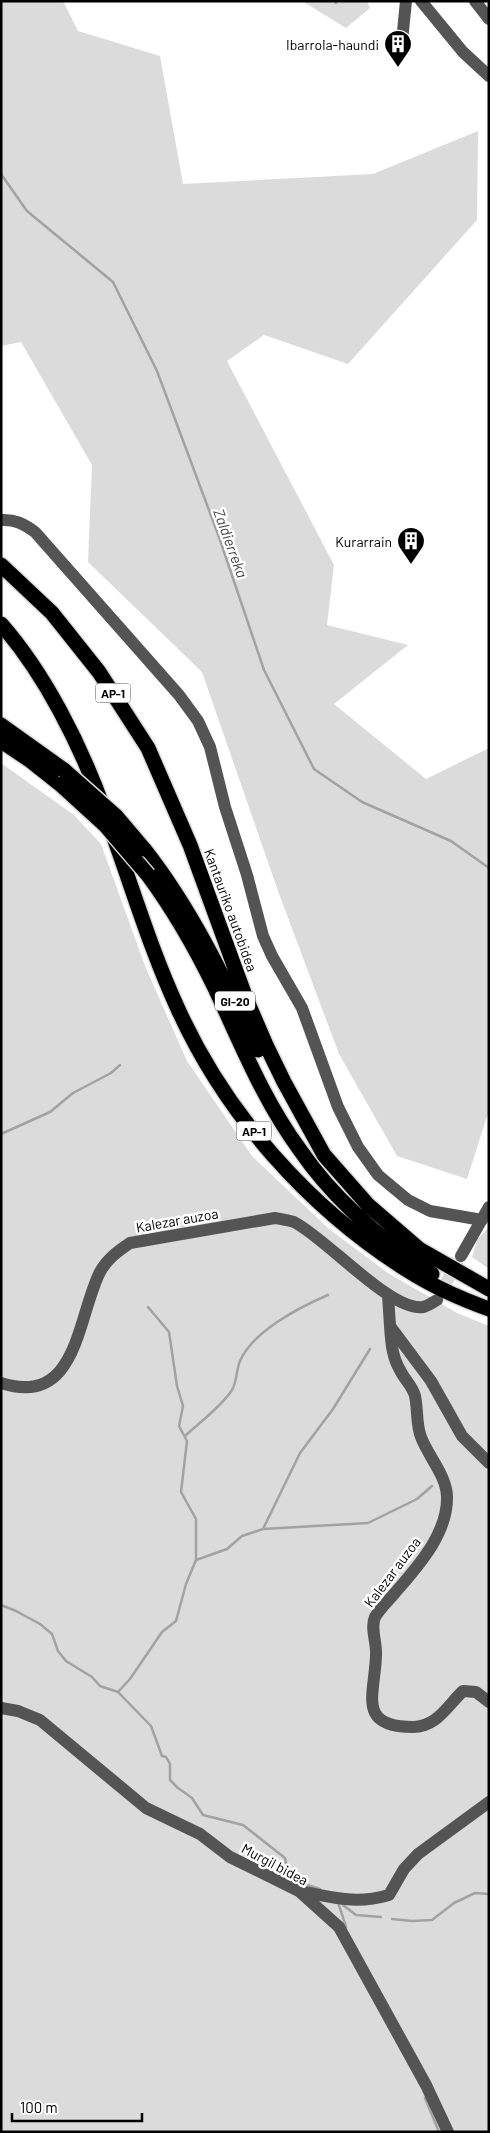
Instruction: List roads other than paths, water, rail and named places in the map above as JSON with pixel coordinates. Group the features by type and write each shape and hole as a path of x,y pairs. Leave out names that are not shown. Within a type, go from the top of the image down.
{"highway":[{"name":"Kantauriko autobidea","path":"1,565 52,613 99,672 148,748 190,845 247,1001 266,1045 324,1154 368,1205 420,1249 489,1289"},
{"name":"AP-1","path":"1,624 56,702 91,774 142,918 178,1009 208,1066 245,1121 299,1184 370,1245 408,1271 487,1309"},
{"name":"GI-20","path":"1,725 62,777 116,816 144,849 168,881 217,963 275,1084 324,1154"},
{"name":"GI-20","path":"1,741 31,761 62,777 148,875 164,897 213,984 247,1059 282,1124 318,1174 346,1206 380,1236 414,1262 487,1309"}],"street":[{"path":"401,51 406,1"},
{"path":"421,1 464,52 489,76"},
{"path":"475,1 489,19"},
{"path":"1,520 14,520 23,523 35,532 180,695 198,721 210,747 225,807 247,875 263,936 272,956 302,1008 338,1107 358,1146 378,1175 408,1200 430,1211 482,1220"},
{"path":"460,1256 489,1207"},
{"name":"Kalezar auzoa","path":"1,1383 29,1388 46,1383 60,1373 75,1345 100,1272 113,1254 130,1243 275,1218 292,1222 309,1232 388,1295 406,1305 424,1307 437,1300"},
{"name":"Kalezar auzoa","path":"388,1295 392,1345 399,1369 415,1394 420,1435 447,1494 445,1519 434,1542 416,1568 374,1618 377,1653 372,1702 376,1717 387,1724 420,1727 432,1723 463,1691 476,1692 489,1702"},
{"path":"390,1326 431,1382 462,1436 489,1463"},
{"name":"Murgil bidea","path":"1,1708 18,1711 40,1720 146,1808 200,1834 230,1857 299,1891 339,1927 426,2085 448,2132"},
{"path":"299,1891 354,1901 375,1899 389,1895 404,1869 418,1854 489,1802"}],"waterway":[{"name":"Zaldierreka","path":"1,174 27,211 113,282 157,371 219,537 264,670 314,769 362,802 451,841 489,868"},
{"path":"1,1134 50,1112 73,1093 111,1073 120,1065"},
{"path":"185,1436 228,1396 234,1387 240,1361 246,1350 255,1340 278,1321 328,1295"},
{"path":"118,1692 130,1679 162,1632 176,1621 186,1584 196,1560 196,1519 181,1492 187,1441 179,1426 183,1406 177,1386 169,1332 148,1307"},
{"path":"263,1529 300,1453 333,1409 370,1349"},
{"path":"196,1560 227,1549 242,1536 263,1529 368,1523 417,1499 432,1486"},
{"path":"1,1605 40,1624 52,1634 58,1651 66,1661 92,1677 100,1686 118,1692 151,1726 162,1756 166,1757 170,1764 170,1780 192,1798 203,1815 243,1825 285,1858 289,1879 320,1889"},
{"path":"392,1919 432,1920 454,1903 475,1893 489,1894"},
{"path":"338,1902 346,1927"},
{"path":"343,1905 356,1915 381,1917"},
{"path":"425,2098 439,2132"}],"tunnel":[{"path":"438,1298 458,1260"}],"place":[{"name":"Ibarrola-haundi","path":"398,68"},
{"name":"Kurarrain","path":"411,565"}]}
